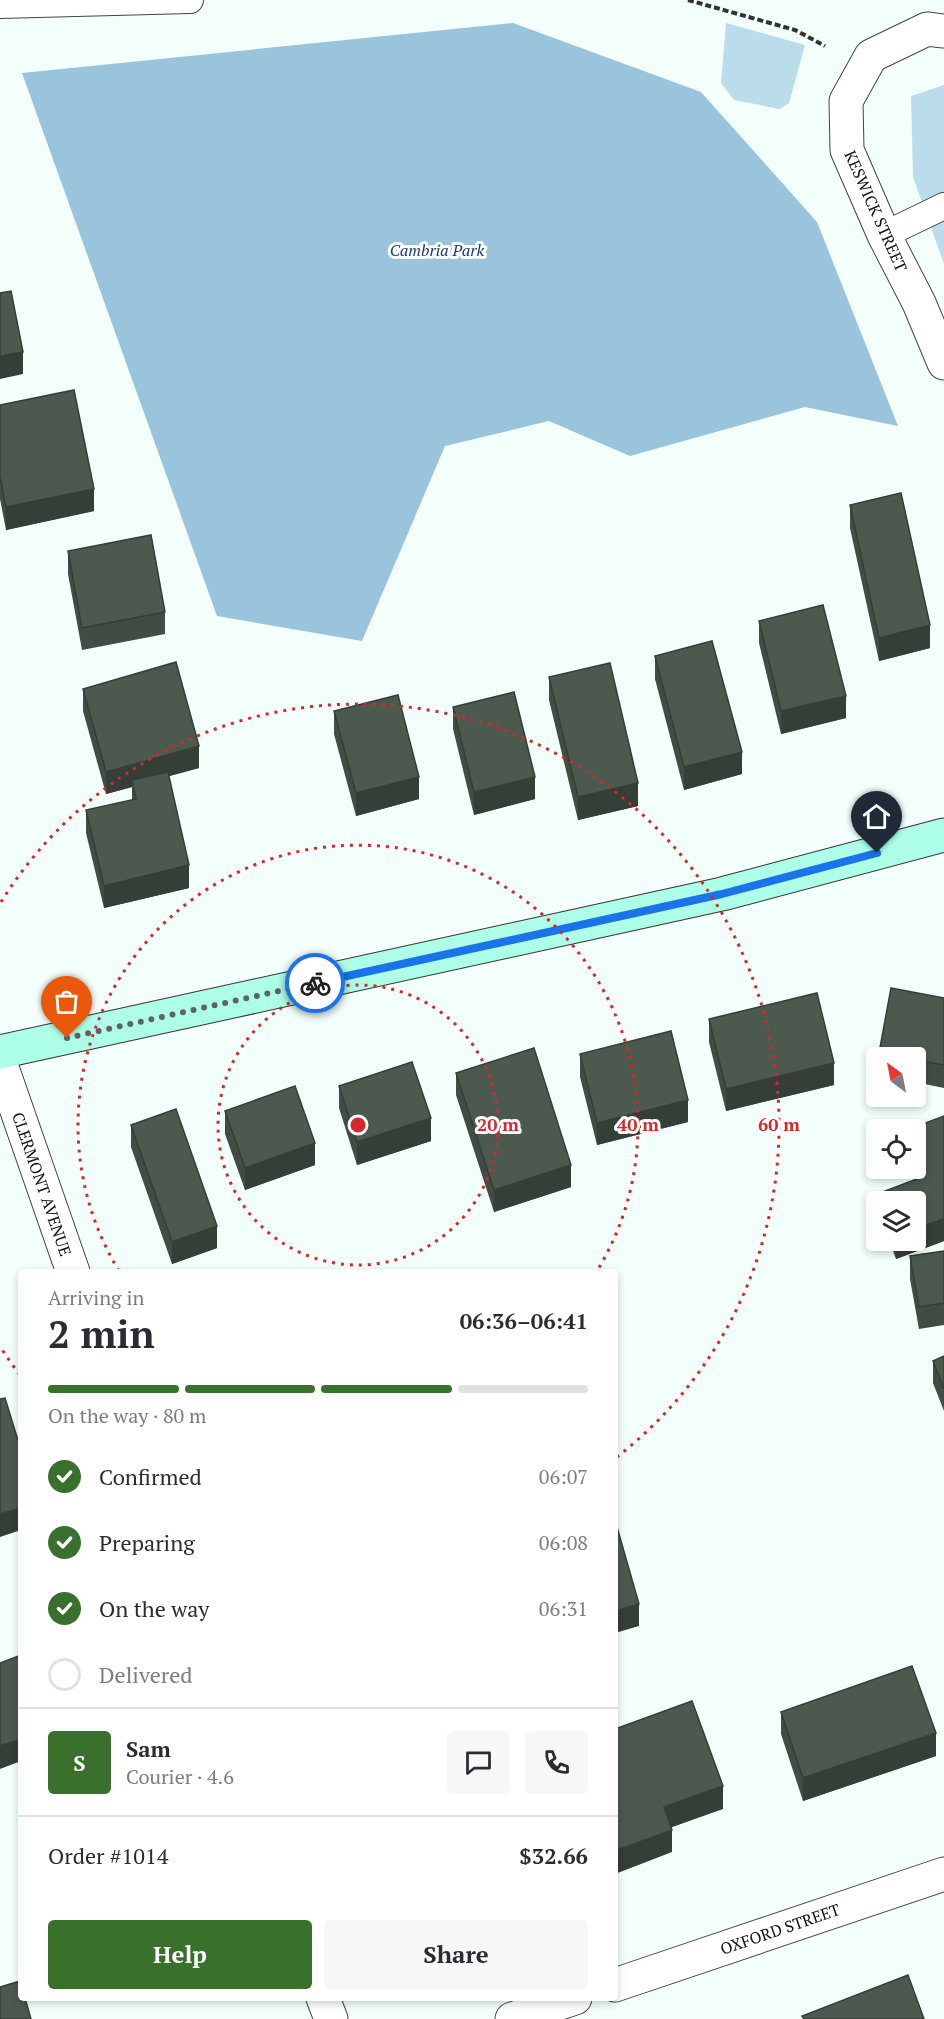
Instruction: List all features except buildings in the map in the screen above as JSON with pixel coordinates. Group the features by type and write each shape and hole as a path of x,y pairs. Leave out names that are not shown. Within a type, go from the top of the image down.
{"main road":[{"path":"0,1052 710,896 944,835"}],"street":[{"name":"KESWICK STREET","path":"944,31 927,29 871,56 846,101 847,150 884,235 919,303 944,363"},
{"name":"CLERMONT AVENUE","path":"0,1062 72,1269"},
{"name":"OXFORD STREET","path":"618,1984 944,1874"},
{"path":"324,2001 330,2019"},
{"path":"519,2018 567,2001"}],"lane":[{"path":"0,4 190,0"},
{"path":"884,235 944,206"}],"path":[{"path":"688,0 795,30 825,46"}],"shaded area":[{"path":"726,23 805,45 789,103 780,109 734,100 721,83"},
{"path":"944,85 944,264 913,177 911,96"}],"green space":[{"name":"Cambria Park","path":"513,23 701,92 817,222 898,426 805,407 630,456 549,421 445,446 362,641 217,616 22,73"}],"way so far":[{"path":"67,1038 315,983"}],"route":[{"path":"315,983 722,894 877,853"}]}
